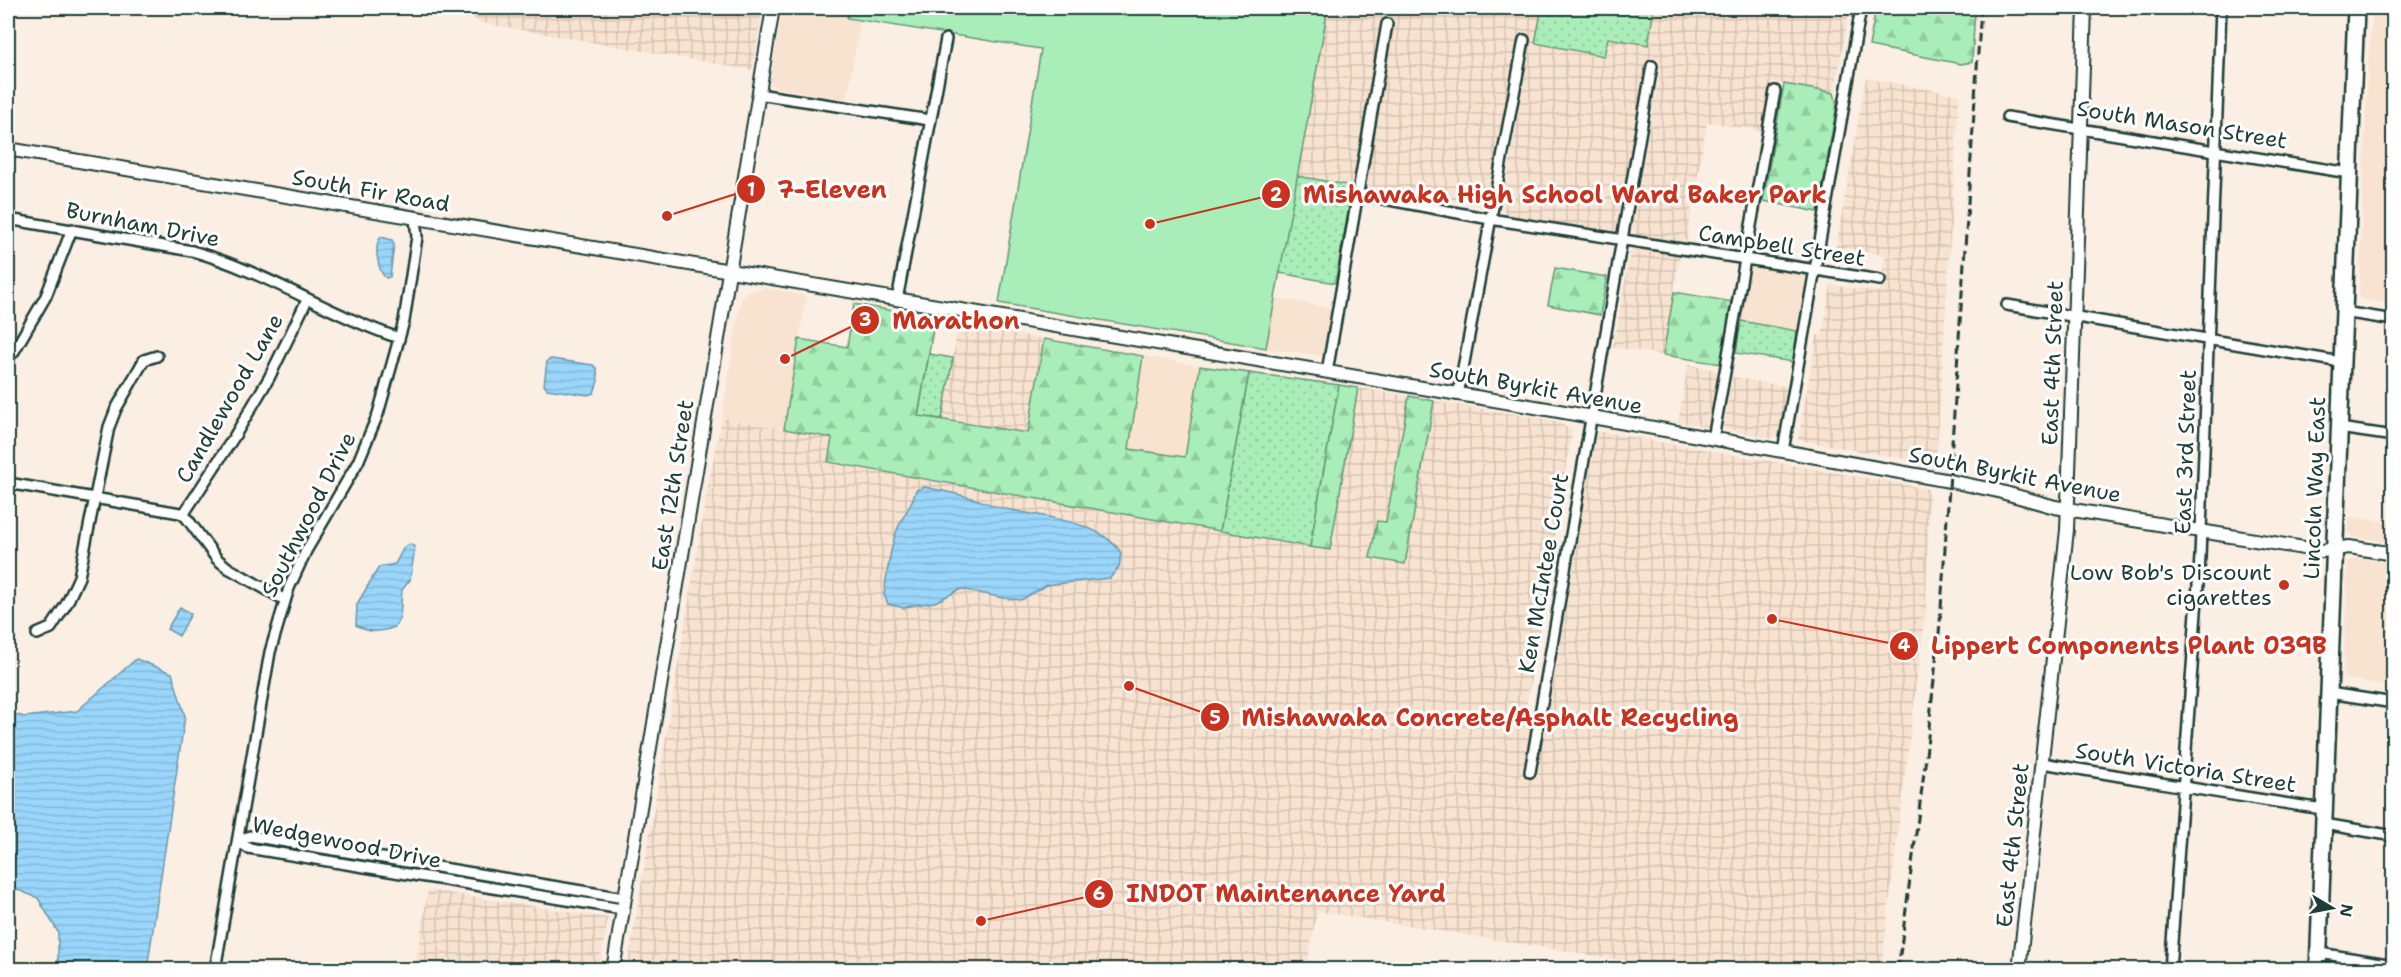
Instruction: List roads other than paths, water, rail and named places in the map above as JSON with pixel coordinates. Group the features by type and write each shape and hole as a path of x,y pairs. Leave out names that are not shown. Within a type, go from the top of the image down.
{"main road":[{"name":"Lincoln Way East","path":"2318,969 2356,8"}],"street":[{"name":"East 12th Street","path":"613,969 773,8"},
{"path":"1783,451 1861,8"},
{"name":"East 4th Street","path":"2019,969 2062,583 2068,509 2085,8"},
{"name":"East 3rd Street","path":"2170,969 2201,531 2221,8"},
{"path":"1327,372 1387,24"},
{"path":"897,300 946,39"},
{"path":"1458,395 1524,40"},
{"name":"Ken McIntee Court","path":"1530,771 1652,66"},
{"path":"1713,439 1774,91"},
{"path":"758,94 930,120"},
{"name":"South Mason Street","path":"2007,117 2349,172"},
{"name":"South Fir Road","path":"8,148 728,271"},
{"name":"Campbell Street","path":"1358,194 1490,219 1880,280"},
{"name":"Burnham Drive","path":"8,219 192,251 218,258 254,272 365,327 399,338"},
{"name":"Southwood Drive","path":"215,969 270,652 285,600 306,551 368,440 378,414 404,321 417,237 415,219"},
{"path":"8,355 13,353 46,296 72,229"},
{"name":"South Byrkit Avenue","path":"728,271 1783,451 1955,482 2068,509 2322,551 2349,547 2394,554"},
{"name":"Candlewood Lane","path":"183,515 269,378 307,300"},
{"path":"2007,305 2342,362"},
{"path":"2343,312 2394,320"},
{"path":"38,634 51,628 67,603 79,577 104,446 116,409 144,360 157,356"},
{"path":"2339,428 2394,436"},
{"path":"8,483 174,511 183,515 217,559 228,568 285,600"},
{"path":"2329,693 2394,703"},
{"name":"South Victoria Street","path":"2042,763 2184,786 2324,816 2394,836"},
{"name":"Wedgewood Drive","path":"238,841 250,836 623,903"},
{"path":"2319,953 2394,965"}],"water":[{"path":"381,237 392,240 394,244 390,277 386,278 378,258 377,246"},
{"path":"551,359 593,365 597,369 598,381 594,393 588,395 547,389 544,385 547,361"},
{"path":"925,487 1085,527 1099,533 1121,553 1119,567 1110,578 1047,585 1021,600 961,589 935,602 904,608 888,604 884,595 888,564 898,527 916,490"},
{"path":"410,544 415,547 410,580 402,590 400,617 395,627 375,631 356,625 357,604 379,567 395,564 404,547"},
{"path":"180,607 191,614 179,636 167,629"},
{"path":"136,659 172,673 185,716 147,969 58,969 58,932 38,898 8,886 8,712 24,717 77,711"}],"railway":[{"path":"1898,970 1925,765 1940,623 1981,8"}],"place":[{"name":"7-Eleven","path":"667,216"},
{"name":"Mishawaka High School Ward Baker Park","path":"1150,224"},
{"name":"Marathon","path":"785,359"},
{"name":"Low Bob's Discount cigarettes","path":"2284,585"},
{"name":"Lippert Components Plant 039B","path":"1772,619"},
{"name":"Mishawaka Concrete/Asphalt Recycling","path":"1129,686"},
{"name":"INDOT Maintenance Yard","path":"981,921"}]}
